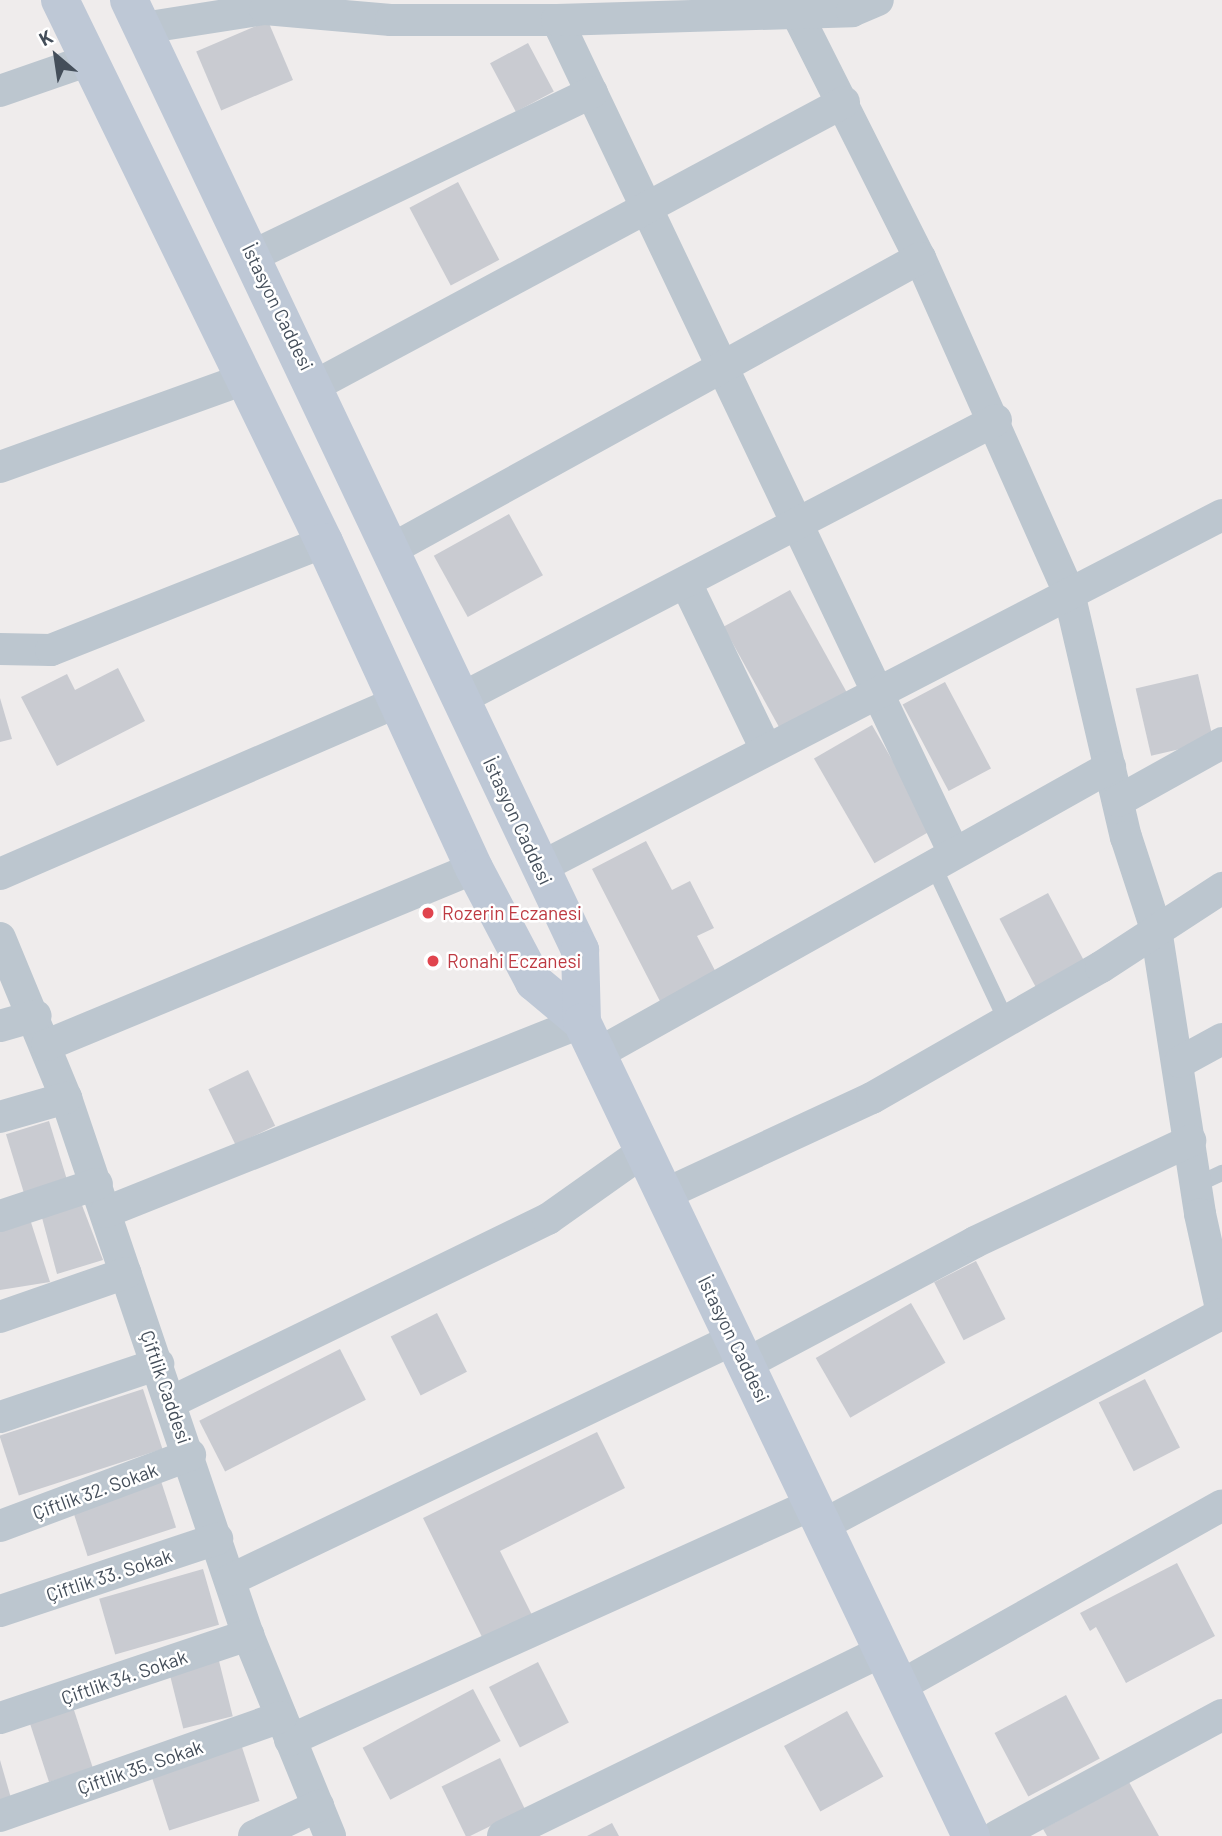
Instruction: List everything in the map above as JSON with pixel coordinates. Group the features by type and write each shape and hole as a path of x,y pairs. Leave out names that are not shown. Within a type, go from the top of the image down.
{"main road":[{"path":"60,0 324,541 474,868 534,982 589,1038"},
{"name":"İstasyon Caddesi","path":"136,14 316,385 539,868 580,950 589,1038 974,1835"}],"street":[{"path":"136,14 264,9 391,20 793,5 852,11 878,0"},
{"path":"793,5 920,258 996,420 1069,593 1118,801 1156,929 1180,1062 1190,1141 1209,1179 1222,1314"},
{"path":"540,13 592,92 877,692 943,859"},
{"path":"0,91 89,60"},
{"path":"254,256 592,92"},
{"path":"316,385 844,103"},
{"path":"392,549 723,369 920,258"},
{"path":"0,467 244,379"},
{"path":"462,698 996,420"},
{"path":"539,868 1222,515"},
{"path":"0,649 51,650 324,541"},
{"path":"686,583 766,749"},
{"path":"0,874 398,702"},
{"path":"1118,801 1222,743"},
{"path":"0,1216 101,1198 589,1038 943,859 1110,767"},
{"path":"47,1045 474,868"},
{"path":"665,1194 872,1098 1007,1022 1222,888"},
{"name":"Çiftlik Caddesi","path":"0,938 36,1016 66,1098 190,1455 248,1635 330,1836"},
{"path":"0,1026 36,1016"},
{"path":"1180,1062 1222,1039"},
{"path":"0,1117 66,1098"},
{"path":"230,1580 740,1352 1190,1141"},
{"path":"172,1402 548,1219 644,1151"},
{"path":"0,1317 126,1273"},
{"name":"Çiftlik 35. Sokak","path":"0,1816 285,1729 818,1515 1222,1314"},
{"path":"0,1417 158,1364"},
{"name":"Çiftlik 32. Sokak","path":"0,1526 190,1455"},
{"path":"900,1686 1222,1504"},
{"name":"Çiftlik 33. Sokak","path":"0,1611 217,1539"},
{"name":"Çiftlik 34. Sokak","path":"0,1718 248,1635"},
{"path":"503,1836 883,1651"},
{"path":"974,1835 1222,1715"},
{"path":"254,1836 318,1806"}],"lane":[{"path":"943,859 1007,1022"}],"building":[{"path":"268,21 293,80 221,110 196,51"},
{"path":"528,43 554,92 516,112 490,63"},
{"path":"458,182 499,260 451,286 409,208"},
{"path":"509,514 543,575 468,617 434,556"},
{"path":"790,590 849,696 782,733 724,627"},
{"path":"118,668 145,721 57,766 21,697 67,674 75,690"},
{"path":"1198,674 1214,741 1151,756 1136,688"},
{"path":"945,682 991,769 949,791 903,705"},
{"path":"0,698 12,739 0,742"},
{"path":"872,725 932,830 874,863 814,758"},
{"path":"646,841 672,890 690,881 714,928 697,936 721,982 665,1011 592,869"},
{"path":"1048,893 1087,966 1038,992 999,919"},
{"path":"248,1070 275,1126 236,1145 208,1089"},
{"path":"49,1121 67,1180 24,1193 6,1134"},
{"path":"80,1200 103,1260 57,1274 41,1214"},
{"path":"29,1216 50,1282 0,1290 0,1224"},
{"path":"976,1261 1006,1319 964,1340 934,1282"},
{"path":"911,1303 945,1363 850,1418 816,1358"},
{"path":"437,1313 467,1372 421,1395 391,1337"},
{"path":"340,1349 366,1400 225,1472 199,1421"},
{"path":"1145,1379 1180,1448 1134,1471 1099,1403"},
{"path":"143,1389 162,1449 19,1496 0,1435"},
{"path":"597,1432 625,1488 500,1551 534,1619 485,1643 423,1518"},
{"path":"160,1478 176,1527 88,1556 72,1507"},
{"path":"1177,1563 1215,1636 1126,1683 1096,1627 1090,1631 1080,1613"},
{"path":"203,1569 219,1625 115,1655 99,1599"},
{"path":"218,1657 233,1716 183,1729 169,1669"},
{"path":"538,1662 569,1723 520,1748 489,1687"},
{"path":"473,1689 501,1741 390,1800 363,1748"},
{"path":"1066,1695 1100,1759 1028,1797 994,1733"},
{"path":"73,1707 93,1768 49,1782 29,1721"},
{"path":"847,1711 883,1777 820,1812 784,1746"},
{"path":"241,1744 260,1801 169,1830 151,1773"},
{"path":"500,1758 525,1809 466,1836 442,1786"},
{"path":"0,1760 13,1805 0,1809"},
{"path":"1129,1782 1159,1836 1047,1836 1043,1829"},
{"path":"612,1823 619,1836 587,1836"}],"place":[{"name":"Rozerin Eczanesi","path":"428,913"},
{"name":"Ronahi Eczanesi","path":"433,961"}]}
